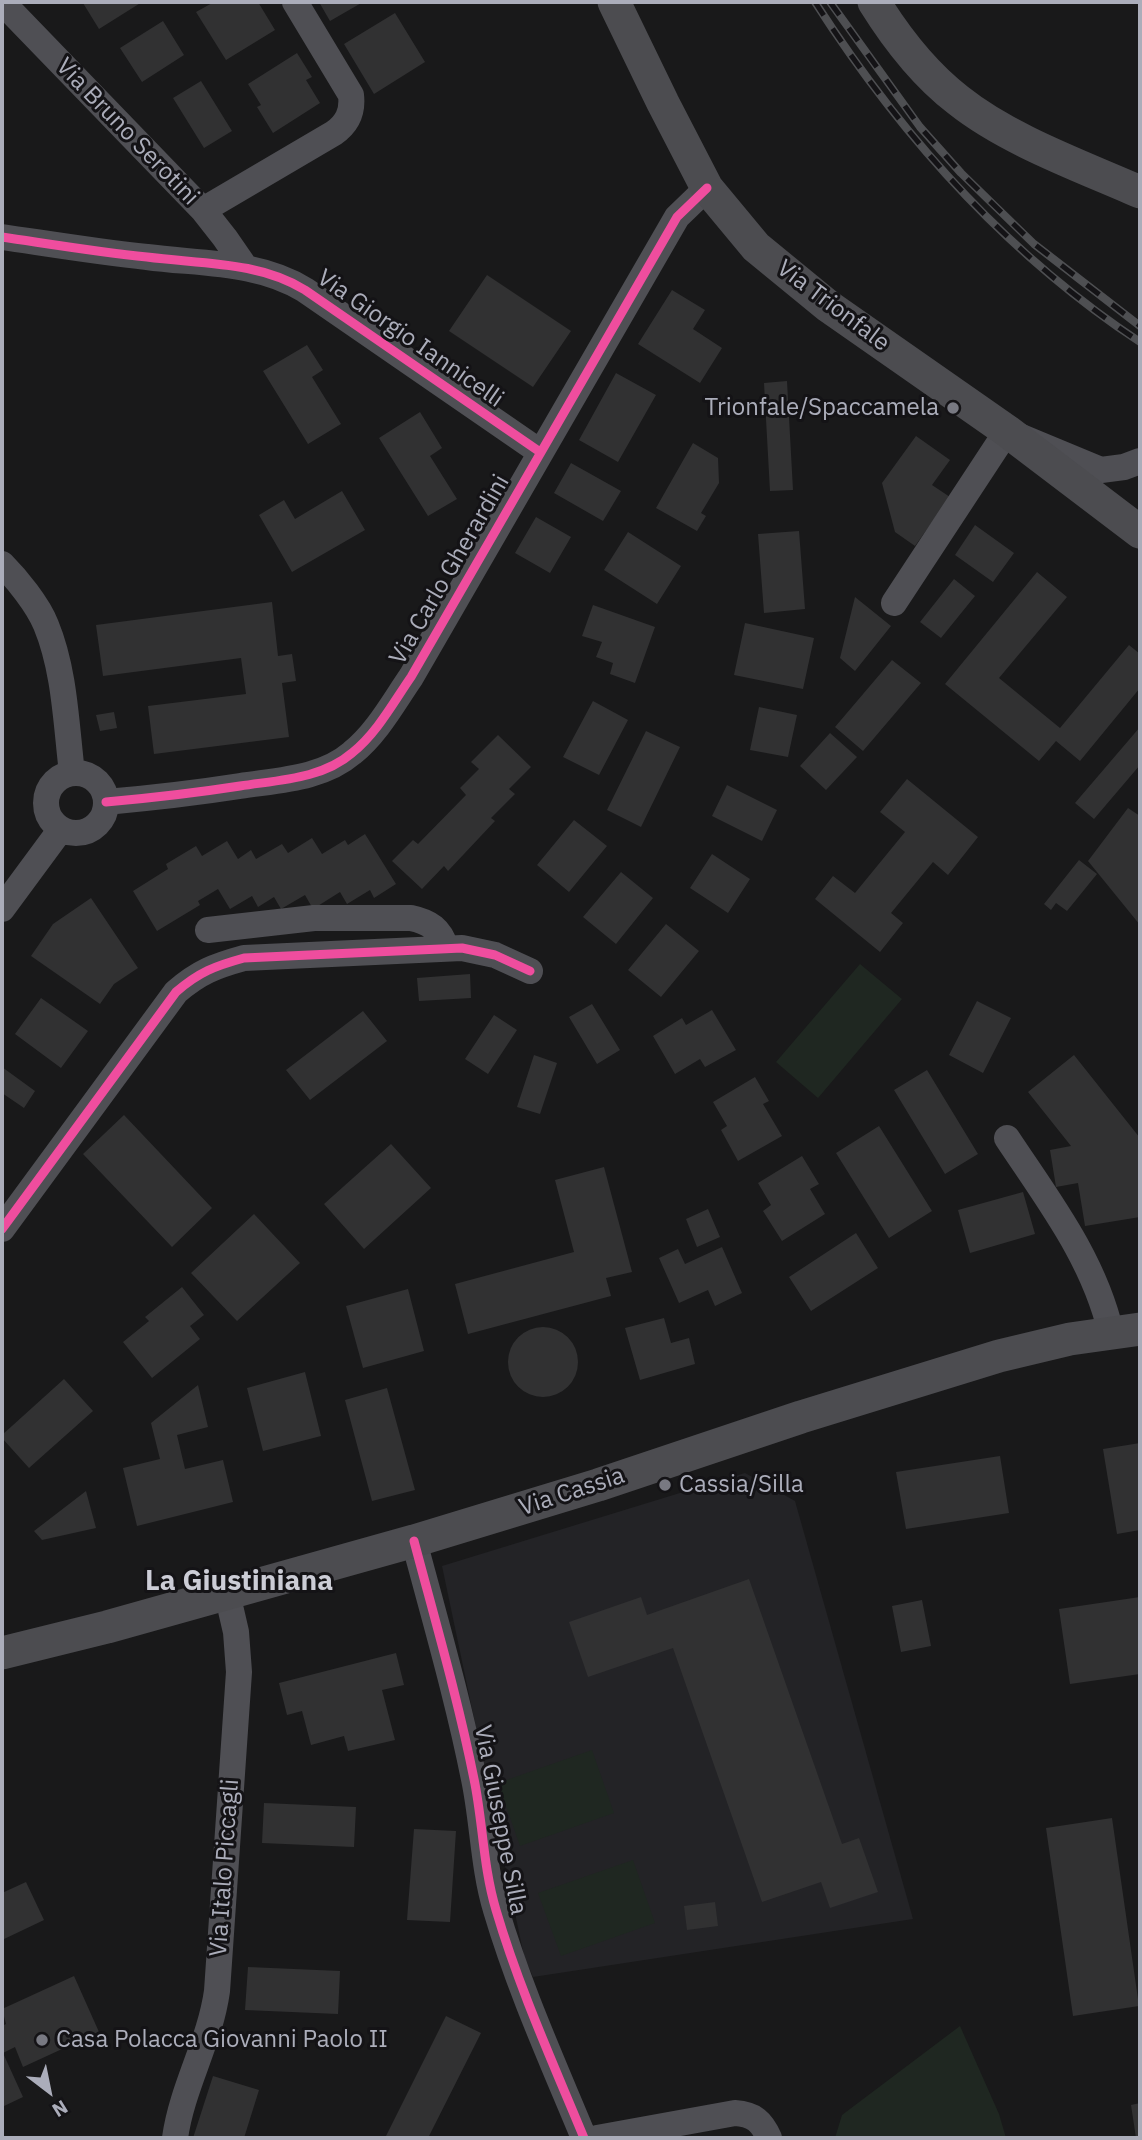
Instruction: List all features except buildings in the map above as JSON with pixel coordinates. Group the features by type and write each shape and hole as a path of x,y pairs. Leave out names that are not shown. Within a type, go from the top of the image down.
{"main road":[{"name":"Via Trionfale","path":"614,2 707,188 763,254 828,306 1007,432 1140,532"},
{"path":"874,2 917,61 960,102 1008,132 1140,192"},
{"name":"Via Cassia","path":"2,1653 414,1541 980,1361 1056,1342 1126,1331"}],"street":[{"name":"Via Bruno Serotini","path":"2,2 203,210 244,267"},
{"path":"203,210 334,133 348,118 352,106 351,95 295,2"},
{"name":"Via Carlo Gherardini","path":"106,802 160,798 302,777 326,770 351,755 369,737 411,677 677,217 707,188"},
{"name":"Via Giorgio Iannicelli","path":"2,237 138,256 244,267 276,275 305,290 540,452"},
{"path":"894,603 1007,432 1101,470 1124,467 1140,461"},
{"path":"2,564 14,576 46,623 60,673 72,773"},
{"path":"72,773 80,773 101,786 106,802 102,817 91,829 76,833 61,829 48,816 46,797 55,781 72,773"},
{"path":"2,909 61,829"},
{"path":"208,930 314,918 411,918 437,929 446,948"},
{"path":"2,1228 176,992 196,975 244,958 446,948 486,952 530,971"},
{"path":"1007,1138 1064,1224 1090,1269 1104,1303 1126,1331"},
{"name":"Via Giuseppe Silla","path":"414,1541 468,1749 495,1907 518,1976 584,2138"},
{"name":"Via Italo Piccagli","path":"175,2138 185,2099 210,2030 217,1991 239,1672 237,1643 227,1593"},
{"path":"597,2138 736,2113 752,2115 758,2119 769,2138"}],"shaded area":[{"path":"860,964 902,999 818,1098 776,1062"},
{"path":"745,1473 795,1501 913,1919 533,1977 524,1956 442,1566"},
{"path":"592,1750 614,1813 520,1846 498,1783"},
{"path":"633,1860 655,1923 561,1956 538,1893"},
{"path":"960,2026 999,2114 1006,2138 835,2138 842,2115"}],"railway":[{"path":"815,2 883,99 960,189 1045,271 1140,342"},
{"path":"830,2 920,127 961,173 1034,244 1140,326"}],"cycle path":[{"path":"106,802 299,777 340,762 361,745 411,677 677,217 707,188"},
{"path":"2,237 110,253 228,265 287,281 305,290 540,452"},
{"path":"2,1229 176,992 208,970 244,958 462,948 495,955 530,971"},
{"path":"414,1541 468,1749 488,1877 496,1910 526,1997 584,2138"}],"place":[{"name":"Trionfale/Spaccamela","path":"953,408"},
{"name":"Cassia/Silla","path":"665,1485"},
{"name":"Casa Polacca Giovanni Paolo II","path":"42,2040"}],"district":[{"name":"La Giustiniana","path":"239,1582"}]}
